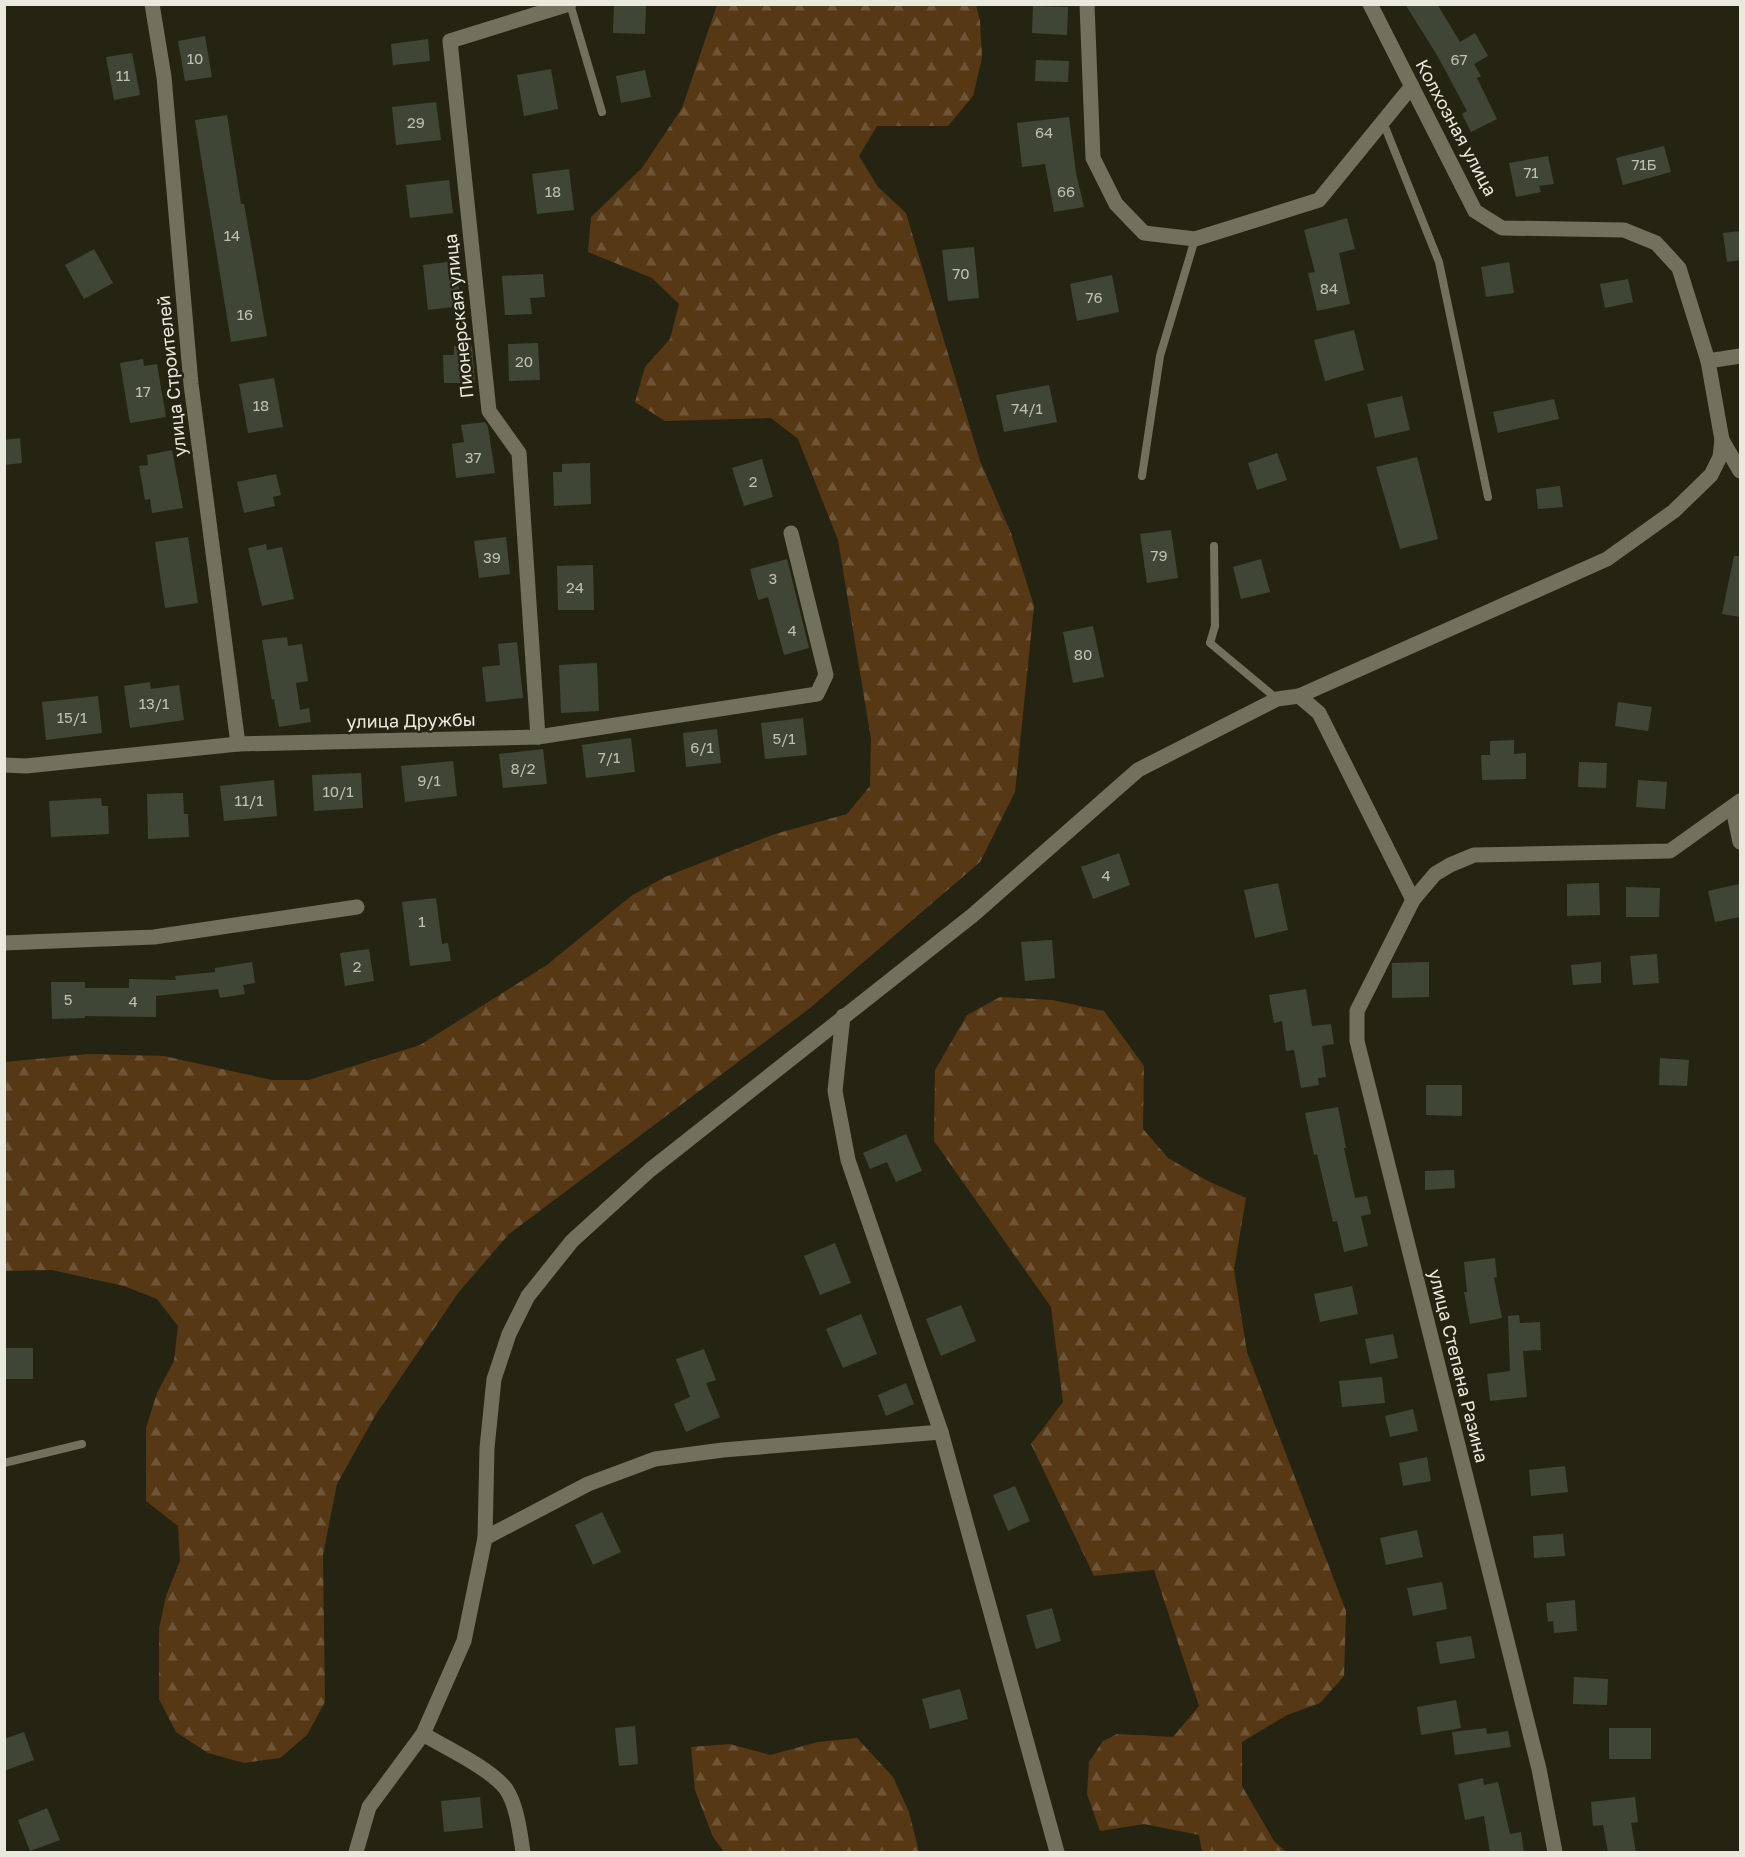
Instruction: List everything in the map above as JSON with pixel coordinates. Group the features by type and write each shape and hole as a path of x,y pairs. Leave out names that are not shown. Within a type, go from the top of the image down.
{"street":[{"name":"улица Строителей","path":"152,4 164,76 191,384 238,744"},
{"name":"Пионерская улица","path":"538,738 519,453 489,411 450,41 569,4"},
{"path":"1087,4 1093,158 1116,204 1143,233 1195,239 1319,200 1412,86"},
{"name":"Колхозная улица","path":"1370,4 1475,211 1502,228 1624,230 1656,243 1679,268 1708,361 1722,440"},
{"path":"1708,361 1740,356"},
{"path":"1722,440 1740,471"},
{"path":"356,1852 369,1807 423,1734 464,1641 485,1538 487,1448 494,1379 509,1334 528,1296 572,1241 650,1170 973,915 1138,770 1276,699 1299,696 1607,559 1674,510 1711,475 1720,457 1722,440"},
{"name":"улица Дружбы","path":"4,765 26,766 238,744 538,738 817,694 826,675 791,533"},
{"path":"1299,696 1319,713 1413,900"},
{"path":"1737,805 1740,842"},
{"name":"улица Степана Разина","path":"1555,1852 1539,1769 1356,1041 1356,1011 1413,900 1435,874 1450,865 1474,855 1670,851 1737,805"},
{"path":"4,944 154,937 357,907"},
{"path":"843,1016 836,1091 848,1160 941,1432 1057,1852"},
{"path":"485,1538 588,1484 655,1459 723,1450 941,1432"},
{"path":"423,1734 489,1773 506,1790 519,1821 523,1852"}],"lane":[{"path":"569,4 602,112"},
{"path":"1383,122 1439,262 1488,498"},
{"path":"1142,476 1160,357 1195,239"},
{"path":"1214,546 1215,626 1210,642 1276,699"},
{"path":"4,1463 82,1444"}],"green space":[{"path":"717,5 976,5 980,21 982,58 973,96 948,126 877,126 859,156 878,187 906,213 980,461 1011,533 1034,606 1015,792 980,862 810,1008 509,1234 458,1293 376,1414 337,1484 323,1555 325,1702 307,1735 280,1758 244,1763 208,1753 176,1732 159,1699 159,1629 166,1596 180,1561 178,1526 146,1501 146,1428 157,1393 174,1361 178,1326 157,1299 124,1286 52,1270 5,1271 5,1062 89,1054 164,1056 272,1080 309,1080 420,1045 547,965 631,896 665,877 775,834 847,814 870,786 871,739 838,540 798,439 771,418 665,421 635,402 645,367 670,339 679,304 652,278 588,252 591,217 642,168 682,108"},
{"path":"1000,997 1052,1000 1104,1011 1144,1066 1143,1129 1168,1158 1210,1182 1246,1198 1234,1270 1247,1352 1346,1611 1344,1676 1320,1703 1287,1715 1242,1742 1242,1786 1274,1841 1286,1852 1202,1852 1199,1835 1144,1824 1100,1831 1087,1794 1089,1762 1103,1741 1117,1734 1173,1737 1199,1706 1154,1570 1094,1576 1031,1444 1063,1402 1051,1307 934,1141 935,1070 967,1015"},
{"path":"857,1738 893,1777 909,1812 919,1852 724,1852 713,1837 695,1790 691,1747 730,1744 770,1755 818,1742"}],"building":[{"path":"614,4 646,4 645,34 613,33"},
{"path":"1405,4 1437,4 1460,42 1475,33 1488,56 1474,64 1481,76 1477,78 1497,119 1471,132 1462,114 1467,111 1437,55"},
{"path":"1033,6 1068,7 1067,35 1032,33"},
{"path":"205,36 212,77 185,81 178,41"},
{"path":"428,39 430,61 393,65 391,44"},
{"path":"132,53 140,95 114,100 106,57"},
{"path":"1036,60 1069,61 1068,82 1035,81"},
{"path":"551,69 558,109 524,116 517,75"},
{"path":"645,70 651,97 621,103 616,76"},
{"path":"436,102 441,140 396,145 392,107"},
{"path":"227,115 241,204 244,204 267,336 231,342 195,120"},
{"path":"1069,117 1076,173 1084,207 1054,212 1045,164 1022,167 1017,123"},
{"path":"1664,146 1671,172 1623,185 1616,158"},
{"path":"1548,156 1554,184 1539,186 1541,192 1516,197 1509,163"},
{"path":"569,169 574,210 537,214 532,174"},
{"path":"449,180 453,213 410,218 406,185"},
{"path":"1347,218 1355,249 1339,253 1350,304 1317,311 1308,273 1315,272 1304,230"},
{"path":"1740,231 1740,260 1727,262 1723,233"},
{"path":"974,247 979,298 948,301 942,250"},
{"path":"94,249 113,283 84,299 65,265"},
{"path":"456,261 461,306 428,310 423,265"},
{"path":"1509,262 1514,293 1486,297 1481,267"},
{"path":"543,274 545,297 530,298 532,314 505,315 502,276"},
{"path":"1112,275 1119,312 1077,321 1070,284"},
{"path":"1628,279 1633,302 1605,308 1600,284"},
{"path":"1354,330 1364,370 1325,381 1314,340"},
{"path":"538,343 540,380 509,381 508,344"},
{"path":"454,346 472,346 475,383 444,383 443,355 454,355"},
{"path":"143,359 144,366 157,364 166,417 130,423 120,363"},
{"path":"274,378 283,427 248,433 239,384"},
{"path":"1049,385 1057,422 1004,432 996,395"},
{"path":"1402,396 1410,430 1375,438 1367,404"},
{"path":"1554,399 1559,419 1498,433 1493,412"},
{"path":"485,422 488,427 495,473 456,478 452,444 464,442 461,425"},
{"path":"20,438 22,463 4,465 4,440"},
{"path":"172,450 183,508 152,513 150,499 145,500 139,466 148,465 147,455"},
{"path":"1277,453 1287,480 1257,490 1248,463"},
{"path":"1417,457 1438,539 1400,549 1376,467"},
{"path":"762,459 773,497 744,506 732,468"},
{"path":"590,463 591,504 554,506 553,472 562,472 562,464"},
{"path":"276,474 281,495 273,497 275,506 244,513 237,482"},
{"path":"1560,486 1563,507 1538,509 1536,489"},
{"path":"1171,530 1178,578 1147,583 1140,534"},
{"path":"188,537 198,603 165,608 155,542"},
{"path":"506,537 510,574 479,578 474,541"},
{"path":"266,544 267,550 282,547 294,599 262,606 248,548"},
{"path":"1734,556 1740,556 1740,617 1722,614"},
{"path":"787,559 809,648 784,655 768,597 758,600 750,569"},
{"path":"1261,559 1270,592 1241,599 1233,567"},
{"path":"593,565 594,610 558,610 557,566"},
{"path":"1093,626 1104,677 1073,683 1063,632"},
{"path":"287,637 288,646 302,644 308,681 296,683 300,710 309,708 311,722 279,727 262,640"},
{"path":"517,642 523,698 486,702 482,667 500,665 498,644"},
{"path":"597,663 599,711 561,713 559,665"},
{"path":"150,682 151,689 179,685 184,720 130,728 124,686"},
{"path":"98,696 102,733 46,740 42,702"},
{"path":"1618,702 1652,707 1648,731 1615,726"},
{"path":"803,718 807,755 765,759 761,723"},
{"path":"717,729 721,763 686,767 683,733"},
{"path":"631,738 635,772 586,778 582,745"},
{"path":"1514,740 1514,754 1526,753 1526,779 1482,780 1481,755 1490,755 1490,741"},
{"path":"543,749 547,784 503,788 499,754"},
{"path":"453,761 457,796 405,802 401,766"},
{"path":"1579,762 1607,763 1606,788 1578,787"},
{"path":"361,773 363,808 314,811 312,775"},
{"path":"274,780 277,816 224,821 220,786"},
{"path":"1638,780 1667,782 1665,809 1636,807"},
{"path":"183,793 184,814 188,814 189,837 148,839 147,794"},
{"path":"101,798 102,806 108,806 109,834 51,837 49,801"},
{"path":"1119,853 1130,885 1093,899 1081,867"},
{"path":"1278,883 1288,930 1255,938 1244,890"},
{"path":"1599,883 1600,915 1567,916 1567,884"},
{"path":"1739,884 1740,917 1715,922 1708,891"},
{"path":"1626,887 1660,888 1659,917 1626,917"},
{"path":"436,898 442,944 448,943 451,961 410,966 402,902"},
{"path":"1052,940 1055,978 1025,981 1021,942"},
{"path":"369,949 374,981 345,986 340,953"},
{"path":"1657,954 1659,983 1633,985 1630,956"},
{"path":"252,962 255,983 243,985 245,994 220,998 218,989 156,996 156,1017 85,1016 85,1018 52,1019 51,982 85,982 85,988 129,988 129,979 176,980 175,976 215,972 215,968"},
{"path":"1429,962 1429,997 1392,998 1392,963"},
{"path":"1601,962 1601,983 1573,985 1571,965"},
{"path":"1306,989 1312,1026 1331,1024 1334,1044 1322,1046 1326,1077 1318,1078 1319,1085 1301,1088 1294,1050 1286,1051 1282,1021 1274,1023 1269,995"},
{"path":"1660,1058 1689,1060 1687,1086 1659,1085"},
{"path":"1426,1085 1462,1085 1462,1116 1426,1115"},
{"path":"1338,1107 1355,1198 1367,1196 1371,1214 1361,1216 1368,1246 1344,1252 1337,1221 1333,1222 1317,1154 1314,1155 1305,1113"},
{"path":"906,1134 922,1171 896,1182 887,1162 870,1169 863,1153"},
{"path":"1454,1170 1455,1188 1425,1190 1425,1171"},
{"path":"835,1243 851,1283 820,1295 804,1256"},
{"path":"1495,1258 1497,1277 1494,1278 1502,1318 1470,1324 1464,1292 1467,1292 1464,1262"},
{"path":"1352,1286 1358,1314 1320,1322 1314,1294"},
{"path":"961,1305 976,1341 941,1356 926,1319"},
{"path":"861,1314 877,1354 843,1368 826,1329"},
{"path":"1519,1315 1520,1323 1540,1322 1541,1350 1523,1351 1527,1397 1490,1401 1487,1374 1510,1371 1508,1316"},
{"path":"1393,1334 1398,1358 1370,1364 1365,1339"},
{"path":"4,1348 33,1348 33,1379 4,1379"},
{"path":"704,1349 716,1380 706,1383 720,1417 686,1432 674,1404 690,1397 676,1359"},
{"path":"1382,1377 1385,1403 1342,1407 1339,1381"},
{"path":"906,1383 914,1404 886,1416 878,1395"},
{"path":"1413,1409 1418,1431 1390,1437 1385,1416"},
{"path":"1427,1457 1431,1481 1403,1486 1399,1463"},
{"path":"1565,1466 1568,1492 1531,1496 1529,1470"},
{"path":"1015,1486 1030,1521 1008,1531 993,1495"},
{"path":"602,1512 621,1552 593,1565 575,1525"},
{"path":"1417,1530 1423,1557 1386,1565 1380,1538"},
{"path":"1563,1534 1565,1556 1534,1558 1533,1536"},
{"path":"1442,1582 1447,1609 1413,1616 1407,1588"},
{"path":"1575,1600 1577,1631 1554,1633 1553,1621 1548,1622 1546,1603"},
{"path":"1052,1608 1061,1641 1036,1649 1026,1615"},
{"path":"1471,1636 1475,1658 1440,1664 1436,1642"},
{"path":"1574,1677 1608,1679 1607,1705 1573,1704"},
{"path":"960,1689 968,1719 930,1729 922,1699"},
{"path":"1456,1700 1461,1728 1421,1735 1417,1707"},
{"path":"635,1726 638,1764 619,1766 615,1728"},
{"path":"1486,1728 1487,1734 1508,1731 1511,1747 1455,1755 1452,1732"},
{"path":"1609,1728 1651,1728 1651,1759 1609,1759"},
{"path":"24,1732 34,1760 4,1771 4,1739"},
{"path":"1483,1778 1484,1785 1498,1782 1510,1834 1521,1832 1524,1852 1490,1852 1484,1816 1465,1820 1458,1784"},
{"path":"480,1797 483,1828 444,1832 441,1801"},
{"path":"1635,1797 1638,1822 1631,1823 1636,1852 1608,1852 1603,1825 1593,1826 1591,1802"},
{"path":"47,1808 60,1840 30,1851 18,1820"}]}
